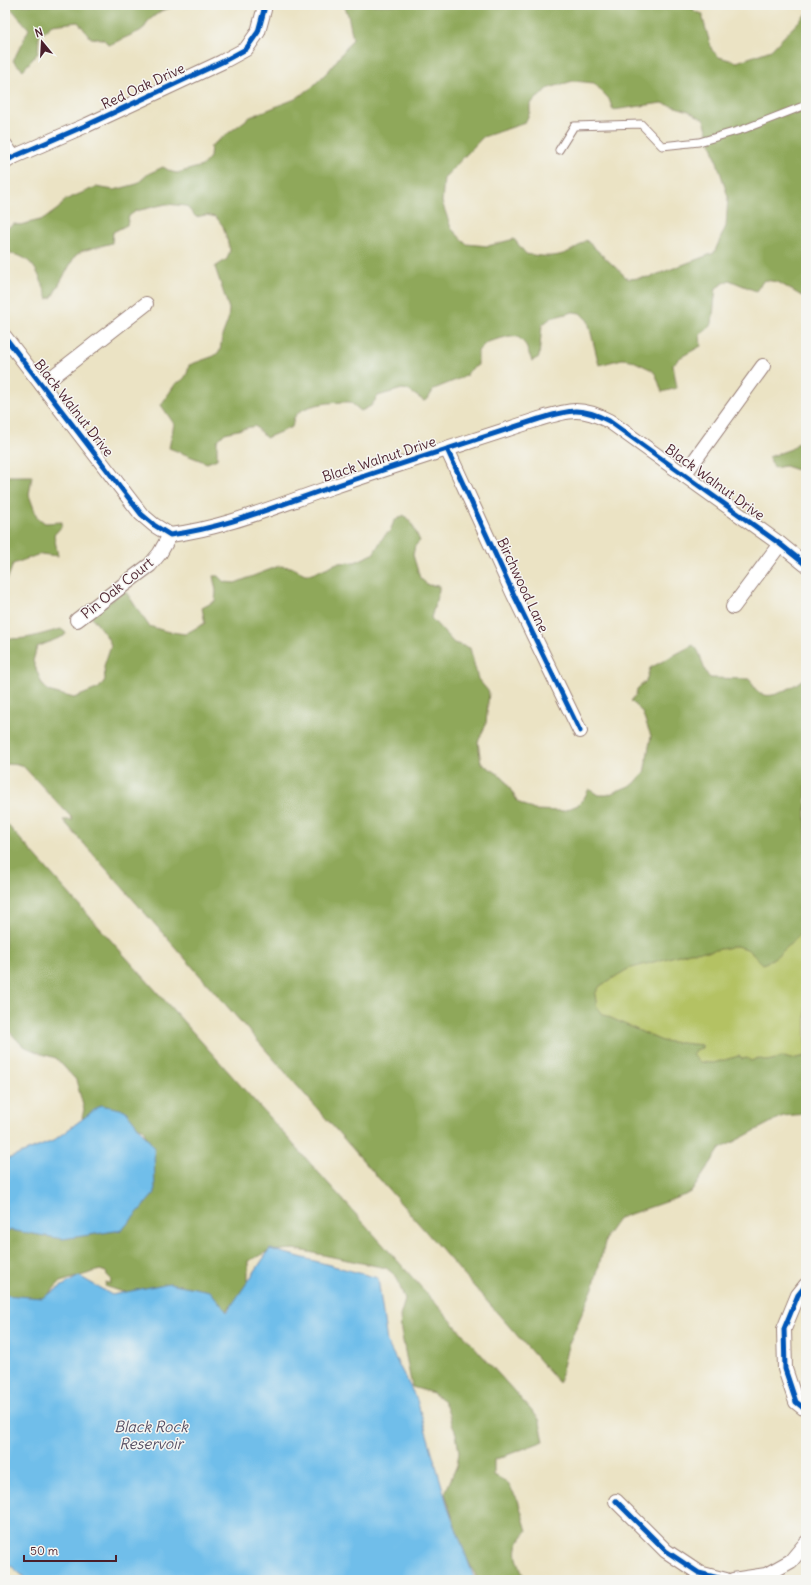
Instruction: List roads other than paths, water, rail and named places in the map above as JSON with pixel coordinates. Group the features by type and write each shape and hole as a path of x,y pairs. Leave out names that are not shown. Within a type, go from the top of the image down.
{"street":[{"name":"Red Oak Drive","path":"9,159 87,125 222,62 246,49 258,32 264,10 262,5"},
{"path":"5,145 9,159"},
{"path":"42,385 146,304"},
{"name":"Black Walnut Drive","path":"6,342 42,385 140,514 170,536 194,532 242,519 329,488 563,411 581,410 596,414 610,422 780,544 806,565"},
{"path":"684,475 763,366"},
{"name":"Birchwood Lane","path":"447,449 514,595 580,731"},
{"name":"Pin Oak Court","path":"77,620 150,565 160,553 170,536"},
{"path":"733,607 780,544"},
{"path":"806,1285 798,1295 784,1329 785,1369 796,1402 806,1410"},
{"path":"616,1501 666,1551 699,1573 726,1580"},
{"path":"733,1580 766,1575 791,1561 806,1543"}],"lane":[{"path":"559,150 574,126 641,124 662,146 706,140 744,129 806,105"}],"water":[{"path":"101,1105 125,1110 154,1147 155,1193 122,1230 63,1239 9,1230 5,1233 5,1160 53,1141"},
{"name":"Black Rock Reservoir","path":"270,1249 378,1278 387,1342 417,1400 448,1507 475,1580 25,1580 23,1576 5,1561 5,1295 42,1298 79,1276 112,1295 169,1283 210,1291 227,1312"}]}
